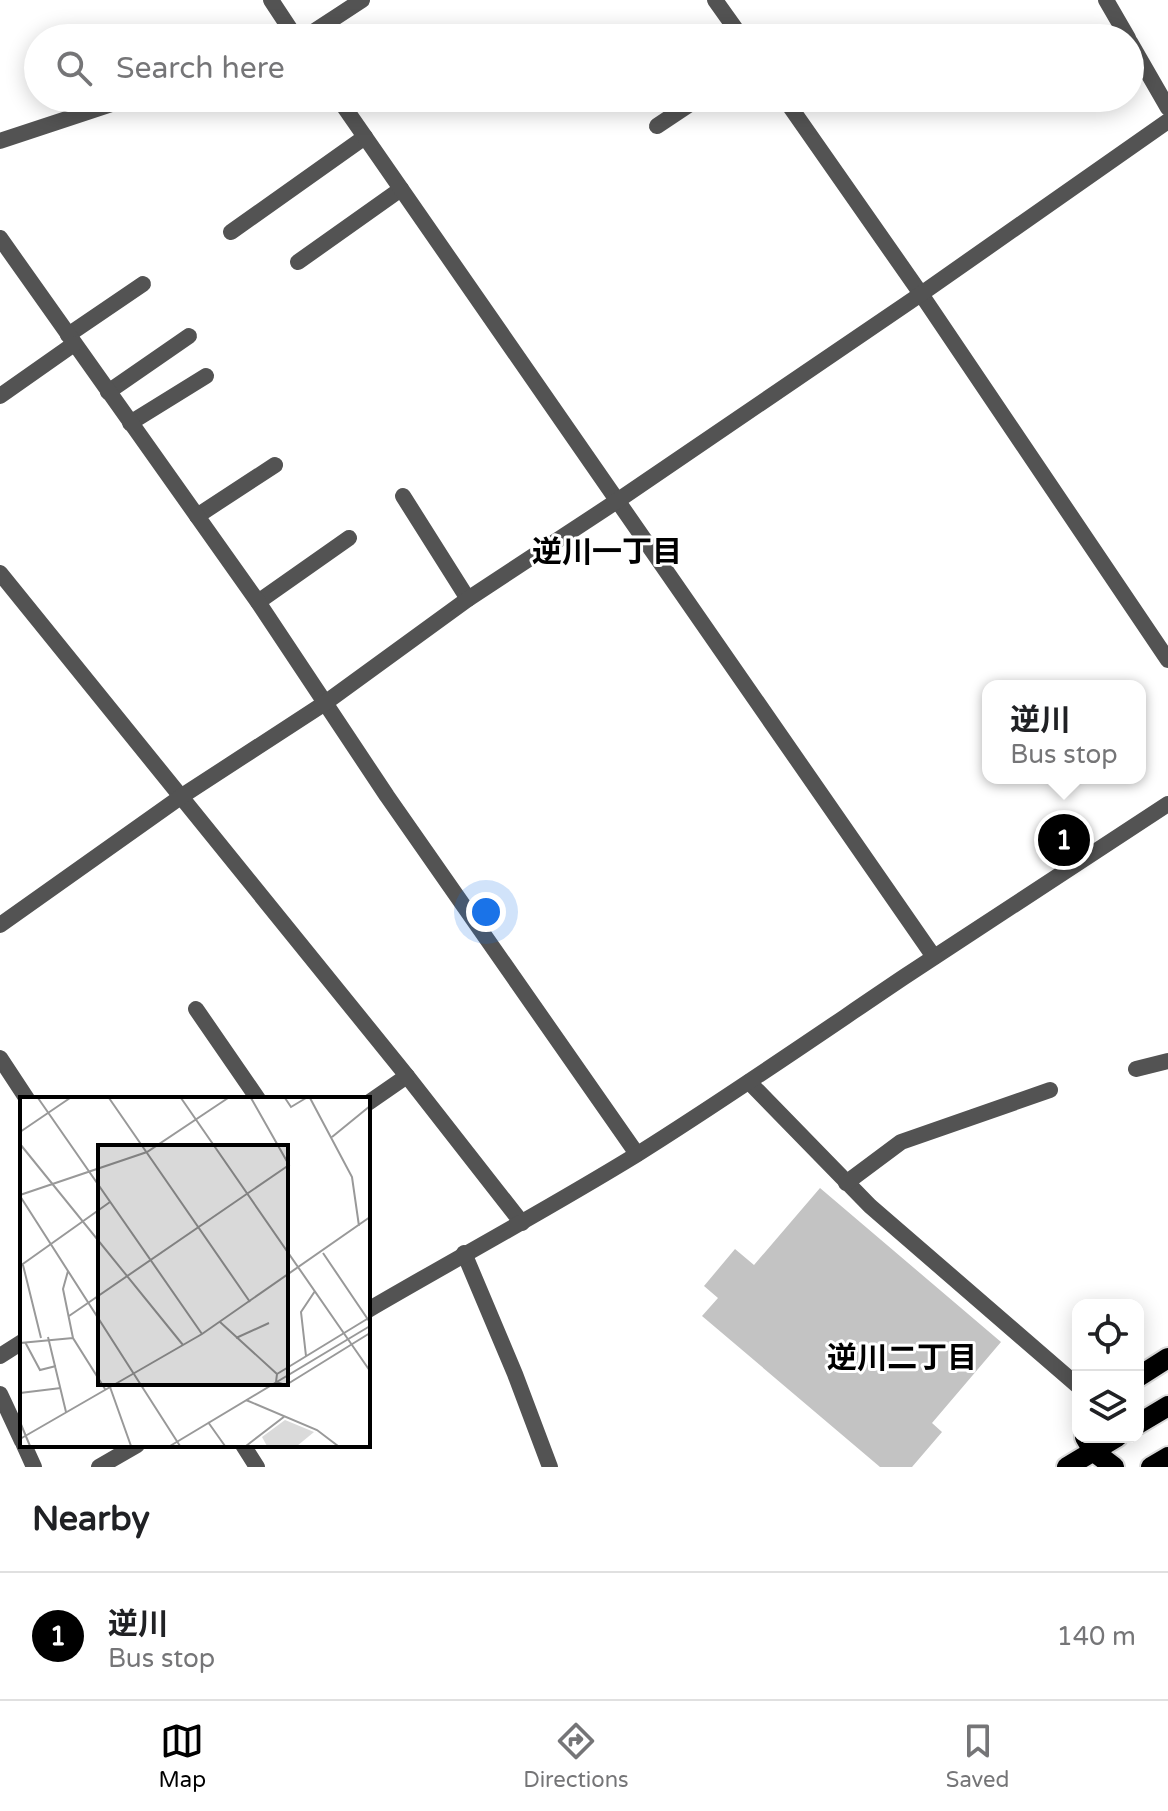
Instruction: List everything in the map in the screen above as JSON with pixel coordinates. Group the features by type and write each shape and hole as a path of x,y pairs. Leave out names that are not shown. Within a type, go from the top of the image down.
{"main road":[{"path":"1144,1373 1168,1358"},
{"path":"1144,1420 1168,1406"},
{"path":"1067,1467 1089,1444 1114,1467"},
{"path":"1151,1467 1168,1457"}],"street":[{"path":"271,0 287,24"},
{"path":"325,24 362,0"},
{"path":"715,0 732,24"},
{"path":"1106,0 1120,24"},
{"path":"1144,66 1168,108"},
{"path":"0,141 88,112"},
{"path":"348,112 934,957"},
{"path":"657,126 678,112"},
{"path":"794,112 921,294 1168,660"},
{"path":"0,925 182,796 325,703 468,599 921,294 1168,121"},
{"path":"231,232 365,137"},
{"path":"298,262 401,189"},
{"path":"0,238 258,602 637,1154"},
{"path":"0,396 143,284"},
{"path":"108,392 189,336"},
{"path":"130,423 206,376"},
{"path":"197,516 275,465"},
{"path":"403,496 468,599"},
{"path":"258,602 349,538"},
{"path":"3,582 182,796 522,1223"},
{"path":"370,1309 637,1154 1168,804"},
{"path":"196,1009 257,1097"},
{"path":"0,1058 26,1097"},
{"path":"1136,1069 1168,1061"},
{"path":"370,1102 407,1076"},
{"path":"749,1082 870,1206 1072,1381"},
{"path":"846,1183 901,1142 1050,1090"},
{"path":"464,1253 550,1467"},
{"path":"0,1356 20,1343"},
{"path":"0,1394 20,1437"},
{"path":"25,1447 34,1467"},
{"path":"99,1467 134,1447"},
{"path":"244,1447 257,1467"}],"building":[{"path":"820,1188 1001,1342 932,1423 942,1432 912,1467 880,1467 702,1316 718,1298 704,1286 735,1249 754,1265"}],"place":[{"name":"逆川","path":"1064,840"}],"district":[{"name":"逆川一丁目","path":"607,552"},
{"name":"逆川二丁目","path":"902,1358"}]}
